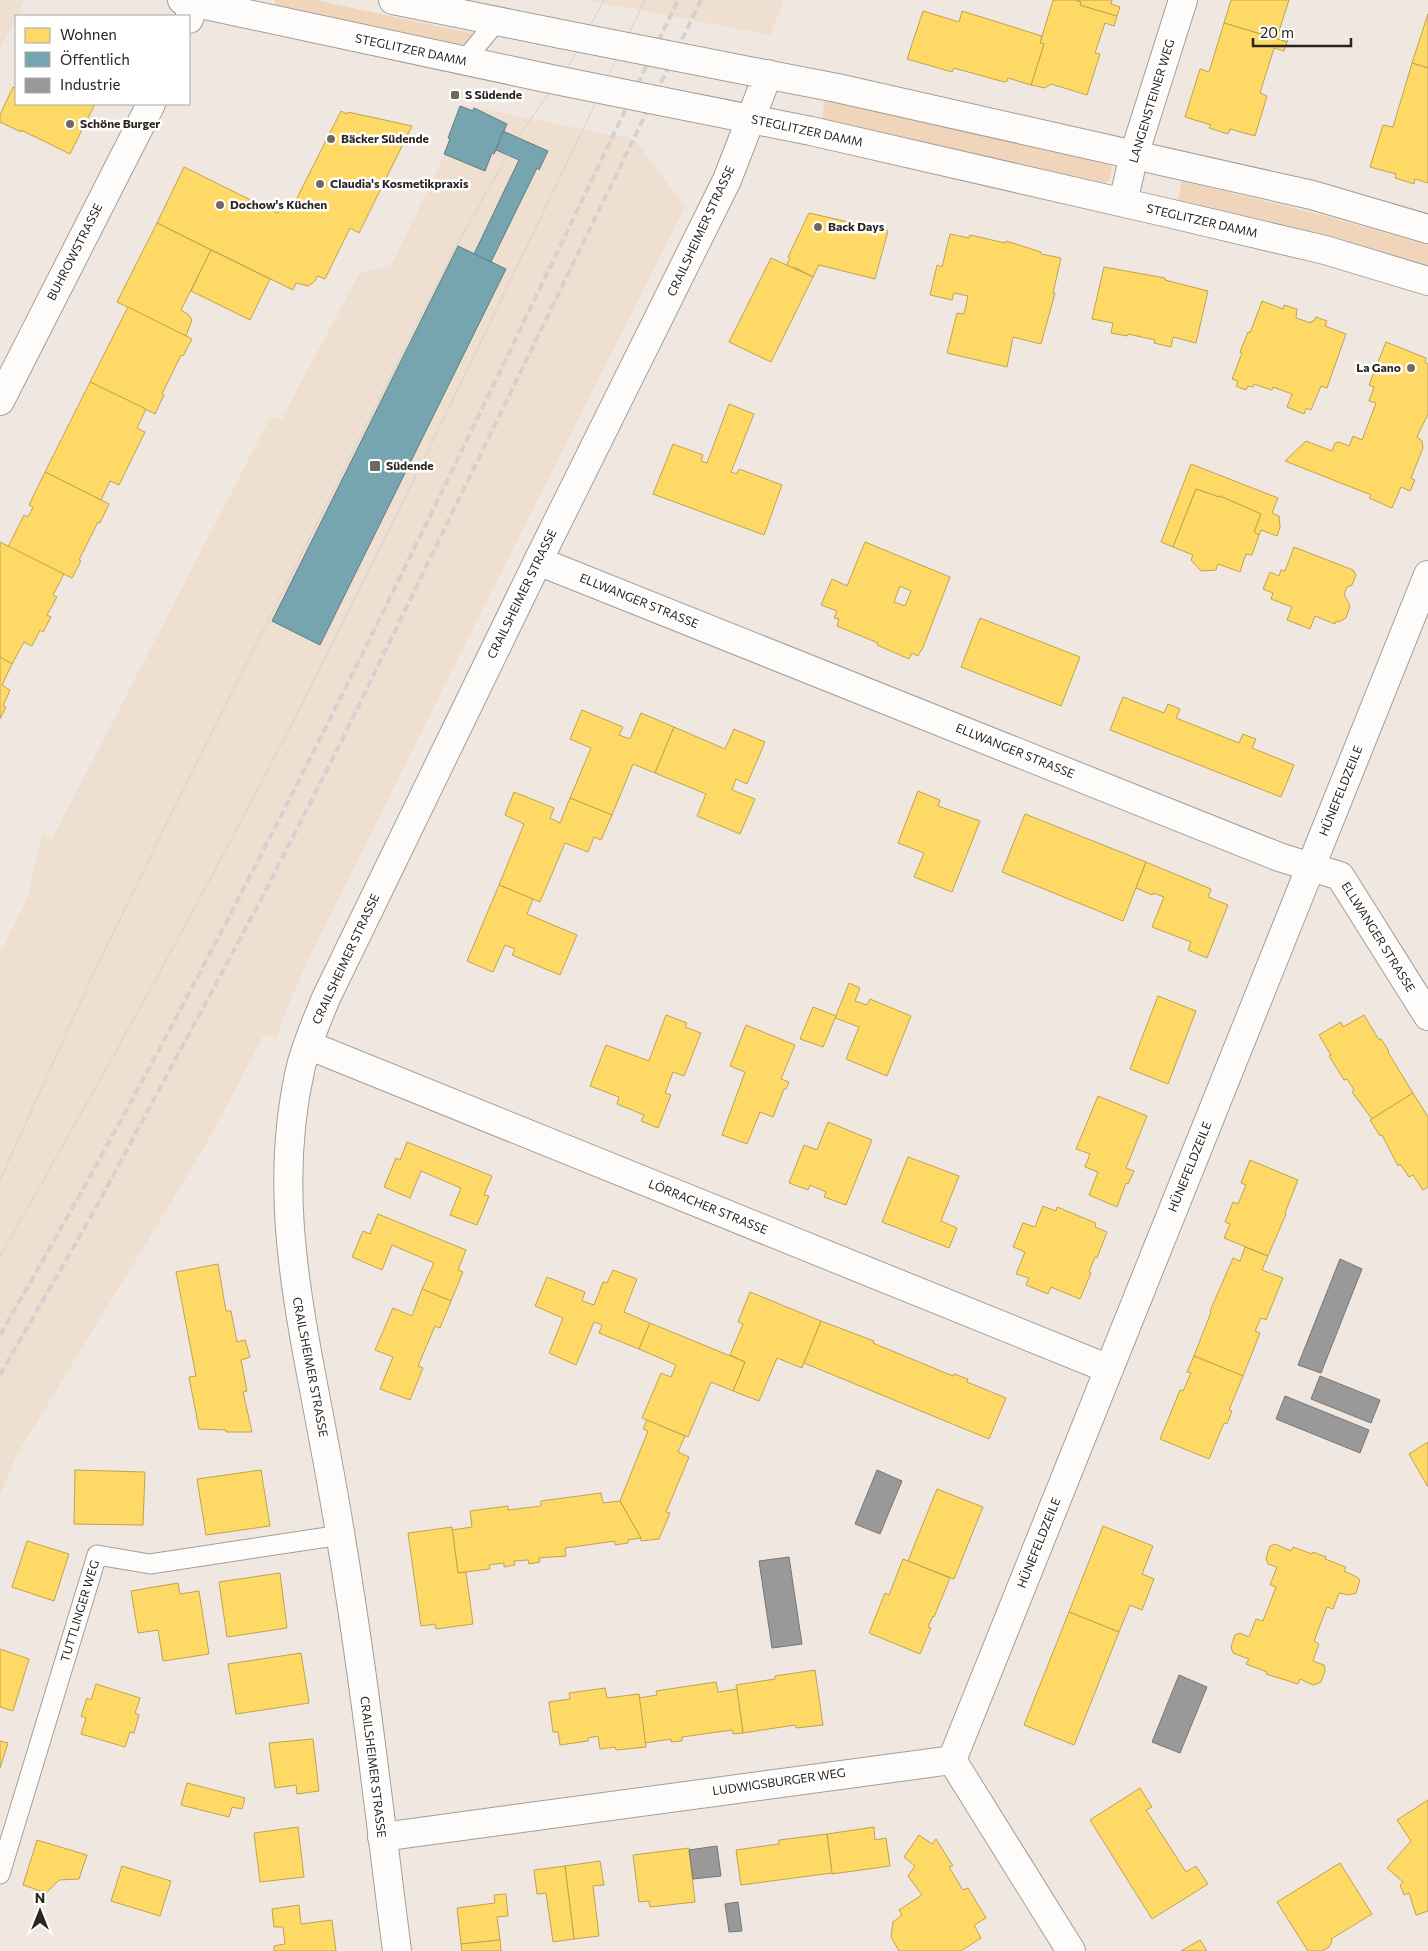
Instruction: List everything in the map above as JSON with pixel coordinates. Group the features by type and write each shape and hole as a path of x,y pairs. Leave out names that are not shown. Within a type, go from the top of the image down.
{"street":[{"path":"393,0 496,22 761,73 1312,196 1428,229"},
{"name":"LANGENSTEINER WEG","path":"1123,202 1134,156 1183,0"},
{"name":"STEGLITZER DAMM","path":"190,6 811,131 1325,250 1428,281"},
{"name":"CRAILSHEIMER STRASSE","path":"397,1951 356,1635 296,1291 289,1229 288,1166 292,1121 300,1074 308,1045 326,998 538,561 727,180 738,116 761,73"},
{"name":"BUHROWSTRASSE","path":"0,400 150,105"},
{"name":"ELLWANGER STRASSE","path":"538,561 1279,857 1340,876 1428,1016"},
{"name":"HÜNEFELDZEILE","path":"952,1760 1428,575"},
{"name":"LÖRRACHER STRASSE","path":"308,1045 1109,1369"},
{"path":"952,1760 1072,1951"},
{"name":"LUDWIGSBURGER WEG","path":"382,1837 952,1760"}],"lane":[{"path":"464,62 496,22"},
{"name":"TUTTLINGER WEG","path":"0,1874 97,1555 150,1564 340,1536"}],"shaded area":[{"path":"0,0 25,0 17,15 15,15 15,20 0,49"},
{"path":"275,0 315,0 474,34 475,37 465,44 459,45 274,7"},
{"path":"584,0 784,0 770,35"},
{"path":"825,99 1108,164 1112,168 1110,180 1105,183 822,119"},
{"path":"462,105 627,138 637,142 685,207 309,958 276,1039 264,1035 204,1148 18,1453 0,1494 0,954 28,897 42,834 52,839 271,416 281,420 360,272 390,267 440,165 450,139 448,138"},
{"path":"1182,181 1323,215 1428,245 1428,265 1300,228 1178,200"}],"building: Wohnen":[{"path":"1053,0 1076,0 1081,2 1080,5 1117,16 1114,26 1105,23 1095,53 1100,54 1087,95 1051,84 1045,88 1031,85 1044,44 1040,43"},
{"path":"1076,0 1112,0 1111,4 1120,7 1117,16 1080,5 1081,2"},
{"path":"1231,0 1289,0 1279,31 1290,34 1287,42 1224,23"},
{"path":"923,11 959,22 962,11 1042,36 1040,43 1044,44 1031,85 1008,78 1004,82 954,68 952,72 907,59"},
{"path":"1428,14 1428,68 1412,63"},
{"path":"1224,23 1287,42 1284,51 1274,48 1260,93 1267,96 1255,136 1230,129 1228,134 1209,128 1211,125 1185,117 1200,69 1209,72"},
{"path":"1412,63 1428,68 1428,183 1415,179 1414,184 1395,178 1396,174 1370,167 1383,125 1393,127"},
{"path":"13,87 15,88 15,105 94,105 70,154 0,122 0,115"},
{"path":"341,111 347,114 348,112 412,126 359,233 350,228 325,279 318,276 308,286 296,283 293,290 157,223 184,167 277,213 282,209 292,208"},
{"path":"809,213 888,231 875,279 819,265 813,277 794,267 793,269 786,266 790,258 788,257"},
{"path":"157,223 211,250 181,310 189,315 192,320 186,336 117,302"},
{"path":"950,234 969,238 970,235 1005,243 1006,241 1041,252 1041,254 1061,258 1053,293 1055,293 1041,344 1013,337 1007,367 947,353 957,313 964,314 968,296 954,293 952,300 930,295 937,265 942,267"},
{"path":"211,250 270,279 250,320 191,291"},
{"path":"771,258 813,277 771,362 729,342"},
{"path":"1104,267 1165,278 1165,280 1208,291 1196,343 1173,337 1171,347 1154,343 1155,340 1128,334 1127,336 1111,333 1113,323 1092,319"},
{"path":"1262,301 1283,309 1284,305 1297,309 1296,318 1311,323 1316,317 1327,321 1325,326 1346,334 1327,388 1321,386 1311,410 1306,408 1304,414 1287,407 1292,394 1273,387 1272,390 1254,384 1253,387 1248,386 1246,390 1236,386 1238,381 1232,379 1242,353 1240,352 1248,332 1250,333"},
{"path":"128,307 192,339 183,356 181,355 162,394 164,395 155,414 90,382"},
{"path":"1386,342 1426,358 1425,362 1428,364 1428,414 1417,437 1422,441 1423,448 1411,478 1415,480 1410,491 1401,487 1392,508 1369,498 1371,495 1285,461 1306,441 1332,451 1335,443 1339,442 1349,446 1353,436 1362,440 1376,403 1369,401 1374,387 1369,385"},
{"path":"90,382 146,409 137,428 145,432 119,485 110,481 101,500 45,472"},
{"path":"729,404 754,414 731,472 737,474 739,469 782,485 764,535 653,494 673,444 703,455 701,461 707,463"},
{"path":"1191,464 1278,498 1272,513 1279,516 1280,527 1277,536 1261,530 1259,535 1254,532 1261,514 1220,496 1196,489 1173,547 1161,542"},
{"path":"45,472 109,504 79,560 81,561 72,578 8,547 24,515 28,517 33,507 29,505"},
{"path":"1196,489 1220,496 1261,514 1254,532 1259,535 1252,555 1246,554 1240,572 1218,564 1216,570 1201,571 1191,560 1193,555 1173,547"},
{"path":"0,542 64,574 53,595 57,597 47,615 51,617 43,632 40,630 32,646 24,642 12,664 0,657"},
{"path":"865,542 950,577 922,650 918,656 912,653 909,659 877,645 878,643 837,626 839,619 834,618 837,611 821,605 832,579 847,586","holes":["900,586 911,591 905,606 894,602"]},
{"path":"1294,547 1353,570 1356,575 1352,585 1347,587 1344,594 1350,606 1346,618 1339,622 1336,621 1335,624 1315,616 1310,629 1287,620 1292,607 1271,599 1273,593 1263,589 1270,572 1279,576 1281,570 1285,571"},
{"path":"980,618 1080,657 1061,706 961,667"},
{"path":"0,657 12,664 2,685 10,690 3,706 6,707 0,719"},
{"path":"1123,697 1164,713 1168,704 1180,709 1176,718 1239,743 1243,734 1256,739 1252,748 1294,765 1281,797 1110,730"},
{"path":"582,710 623,727 619,735 630,739 641,713 674,727 655,773 633,764 612,815 570,798 591,748 570,739"},
{"path":"674,727 725,749 734,729 765,742 747,784 736,779 732,790 755,799 740,834 697,816 706,794 655,773"},
{"path":"918,791 940,800 938,806 980,821 952,892 914,877 924,853 898,843"},
{"path":"514,792 554,808 550,818 560,823 570,798 612,815 601,840 594,837 588,852 565,843 540,902 499,885 524,824 505,815"},
{"path":"1025,814 1146,862 1123,921 1002,872"},
{"path":"1146,862 1211,889 1208,897 1228,905 1207,958 1188,950 1191,942 1152,927 1164,897 1153,893 1152,895 1136,888"},
{"path":"499,885 533,899 527,914 577,935 560,975 512,955 515,949 505,945 493,972 467,961"},
{"path":"849,983 860,988 855,1001 867,1005 870,999 911,1016 887,1076 846,1059 859,1027 835,1018"},
{"path":"1158,996 1196,1011 1168,1084 1130,1069"},
{"path":"813,1007 836,1016 823,1047 800,1039"},
{"path":"666,1015 687,1023 685,1027 701,1033 684,1076 673,1072 665,1093 671,1095 658,1128 641,1121 644,1115 617,1104 619,1097 590,1086 606,1045 649,1061"},
{"path":"1364,1015 1379,1040 1381,1039 1389,1051 1413,1093 1372,1119 1352,1092 1354,1090 1347,1079 1344,1080 1319,1035 1341,1022 1343,1027"},
{"path":"746,1025 795,1045 781,1079 789,1082 786,1089 784,1089 773,1117 760,1112 747,1144 722,1135 745,1072 730,1066"},
{"path":"1413,1093 1428,1117 1428,1187 1423,1190 1413,1175 1409,1177 1400,1164 1398,1166 1382,1135 1380,1136 1370,1120"},
{"path":"1098,1096 1147,1116 1126,1168 1134,1171 1128,1184 1126,1183 1117,1207 1089,1195 1098,1172 1085,1167 1090,1154 1076,1149"},
{"path":"828,1122 872,1140 846,1205 824,1197 826,1192 810,1185 808,1190 789,1183 804,1145 817,1150"},
{"path":"407,1142 492,1176 484,1195 489,1196 477,1225 450,1215 461,1188 421,1171 410,1198 384,1187 396,1158 400,1160"},
{"path":"908,1157 959,1176 941,1221 957,1228 949,1248 882,1222"},
{"path":"1250,1160 1298,1180 1268,1256 1224,1238 1230,1224 1225,1222 1233,1202 1238,1204 1246,1185 1241,1183"},
{"path":"1043,1206 1056,1211 1057,1207 1096,1223 1095,1227 1107,1232 1097,1258 1095,1257 1089,1272 1091,1273 1080,1299 1051,1287 1048,1294 1026,1285 1029,1278 1016,1274 1025,1252 1013,1247 1023,1223 1035,1227"},
{"path":"378,1214 466,1250 458,1270 463,1272 451,1301 422,1289 434,1263 392,1245 382,1270 352,1257 363,1231 370,1234"},
{"path":"1245,1247 1268,1256 1262,1270 1283,1278 1266,1320 1261,1318 1255,1331 1260,1333 1243,1376 1194,1356 1210,1311 1233,1258 1240,1261"},
{"path":"218,1264 226,1311 231,1311 237,1342 245,1340 250,1357 241,1360 247,1391 243,1392 252,1432 199,1429 189,1377 196,1376 176,1272"},
{"path":"613,1270 637,1279 624,1312 650,1323 639,1349 599,1333 602,1325 594,1322 576,1365 549,1353 563,1318 535,1306 547,1277 585,1292 582,1301 594,1305 603,1282 607,1283"},
{"path":"422,1289 451,1301 440,1328 435,1326 418,1366 423,1368 410,1400 380,1389 393,1357 375,1350 393,1308 412,1316"},
{"path":"750,1292 821,1321 802,1368 777,1358 759,1401 733,1391 745,1362 730,1355 743,1324 738,1322"},
{"path":"821,1321 874,1341 873,1343 953,1376 954,1374 968,1379 967,1382 1006,1398 989,1439 804,1363"},
{"path":"650,1323 745,1362 733,1391 711,1382 688,1437 642,1418 661,1373 671,1377 676,1365 639,1349"},
{"path":"1194,1356 1243,1376 1229,1410 1232,1411 1227,1424 1224,1423 1209,1459 1160,1439 1180,1390 1183,1391 1191,1373 1187,1372"},
{"path":"647,1420 685,1436 678,1452 689,1457 666,1512 670,1513 659,1539 641,1541 620,1501 648,1431 643,1429"},
{"path":"1428,1442 1428,1487 1409,1454"},
{"path":"75,1470 145,1472 143,1525 74,1524"},
{"path":"261,1470 270,1526 206,1535 197,1479"},
{"path":"937,1489 983,1507 954,1579 908,1561"},
{"path":"601,1493 603,1503 620,1501 641,1538 615,1545 615,1541 565,1548 566,1556 539,1558 540,1562 529,1564 528,1560 514,1561 515,1565 504,1567 504,1563 489,1565 490,1569 458,1573 452,1530 472,1527 470,1511 508,1506 508,1510 541,1506 541,1501"},
{"path":"1103,1526 1153,1546 1142,1574 1154,1579 1142,1610 1130,1605 1119,1632 1069,1612"},
{"path":"452,1527 458,1573 466,1572 473,1624 436,1629 435,1624 421,1626 408,1533"},
{"path":"27,1541 69,1554 54,1601 12,1587"},
{"path":"1275,1544 1291,1551 1293,1547 1326,1557 1325,1559 1346,1567 1344,1571 1360,1580 1356,1593 1349,1595 1339,1593 1333,1609 1327,1607 1314,1641 1319,1644 1313,1661 1324,1665 1325,1671 1321,1682 1313,1685 1300,1679 1298,1684 1266,1674 1267,1672 1246,1664 1249,1659 1233,1653 1231,1647 1235,1635 1240,1633 1249,1637 1256,1619 1263,1621 1276,1587 1270,1585 1277,1567 1268,1564 1266,1558 1270,1546"},
{"path":"903,1559 950,1578 928,1627 931,1628 920,1654 869,1633 885,1593 889,1595"},
{"path":"280,1573 287,1628 227,1637 219,1582"},
{"path":"178,1583 180,1594 199,1591 209,1654 163,1661 158,1630 138,1633 131,1591"},
{"path":"1069,1612 1119,1632 1074,1745 1024,1725"},
{"path":"0,1649 29,1659 13,1711 0,1707"},
{"path":"301,1653 309,1703 236,1714 228,1664"},
{"path":"815,1670 823,1725 796,1728 795,1725 743,1733 736,1685 775,1679 775,1676"},
{"path":"716,1682 718,1692 737,1689 743,1733 733,1734 732,1730 682,1737 682,1741 671,1742 671,1739 645,1743 639,1698 657,1695 656,1691"},
{"path":"96,1684 140,1698 135,1713 139,1715 134,1733 130,1732 125,1747 81,1734 86,1718 81,1716 87,1698 91,1700"},
{"path":"605,1688 607,1698 639,1694 646,1747 616,1750 615,1747 600,1749 598,1736 588,1738 588,1741 560,1745 558,1732 553,1732 549,1702 570,1699 569,1693"},
{"path":"313,1739 319,1791 297,1794 296,1785 275,1788 269,1743"},
{"path":"0,1741 8,1743 0,1768"},
{"path":"187,1783 245,1798 242,1809 232,1807 229,1817 181,1805"},
{"path":"1140,1788 1152,1807 1146,1810 1186,1872 1196,1866 1208,1884 1152,1919 1090,1820"},
{"path":"1428,1800 1428,1911 1416,1915 1409,1893 1404,1895 1400,1885 1403,1882 1387,1868 1411,1841 1397,1820"},
{"path":"298,1827 304,1877 260,1882 254,1833"},
{"path":"874,1827 875,1840 886,1838 890,1866 832,1874 827,1834"},
{"path":"827,1834 832,1873 741,1885 736,1850 779,1844 779,1840"},
{"path":"919,1835 932,1844 936,1839 953,1866 949,1867 963,1890 968,1888 986,1918 974,1925 981,1938 961,1951 899,1951 891,1937 893,1922 902,1915 899,1910 922,1895 908,1876 915,1866 904,1857"},
{"path":"37,1840 87,1855 79,1879 59,1880 46,1893 23,1885"},
{"path":"689,1848 695,1902 650,1907 649,1901 639,1902 633,1855"},
{"path":"600,1861 604,1885 593,1886 599,1936 574,1939 565,1866"},
{"path":"1340,1863 1372,1914 1331,1939 1329,1947 1322,1951 1308,1951 1277,1902"},
{"path":"122,1866 171,1881 160,1916 111,1901"},
{"path":"565,1866 574,1939 553,1942 546,1893 537,1894 534,1870"},
{"path":"506,1894 508,1916 497,1917 500,1940 461,1944 457,1908 495,1903 494,1895"},
{"path":"299,1905 301,1924 332,1920 336,1951 274,1951 274,1946 285,1944 283,1927 274,1927 272,1909"},
{"path":"500,1940 501,1951 462,1951 461,1944"},
{"path":"1200,1940 1207,1951 1181,1951"}],"building: Öffentlich":[{"path":"460,106 473,111 474,108 507,124 485,171 444,154"},
{"path":"503,131 548,151 539,170 537,168 491,262 474,254 519,160 496,150"},
{"path":"458,246 506,269 320,645 272,621"}],"building: Industrie":[{"path":"1340,1259 1362,1269 1321,1373 1298,1365"},
{"path":"1320,1376 1380,1400 1371,1423 1311,1399"},
{"path":"1285,1396 1369,1430 1360,1453 1276,1419"},
{"path":"877,1470 902,1481 880,1534 855,1524"},
{"path":"789,1557 802,1644 772,1648 759,1561"},
{"path":"1179,1675 1207,1687 1180,1753 1152,1742"},
{"path":"717,1846 721,1876 693,1879 689,1850"},
{"path":"738,1902 742,1931 729,1932 725,1904"}],"tram line":[{"path":"518,137 571,62 604,0"},
{"path":"0,1256 153,984 300,708 431,444 645,0"},
{"path":"0,1180 95,970 167,823 456,246 508,155"}],"railway":[{"path":"0,1335 92,1172 268,841 435,506 678,0"},
{"path":"0,1375 93,1213 265,892 341,742 701,0"}],"place":[{"name":"S Südende","path":"455,95"},
{"name":"Schöne Burger","path":"70,124"},
{"name":"Bäcker Südende","path":"331,139"},
{"name":"Claudia's Kosmetikpraxis","path":"320,184"},
{"name":"Dochow's Küchen","path":"220,205"},
{"name":"Back Days","path":"818,227"},
{"name":"La Gano","path":"1411,368"},
{"name":"Südende","path":"375,466"}]}
